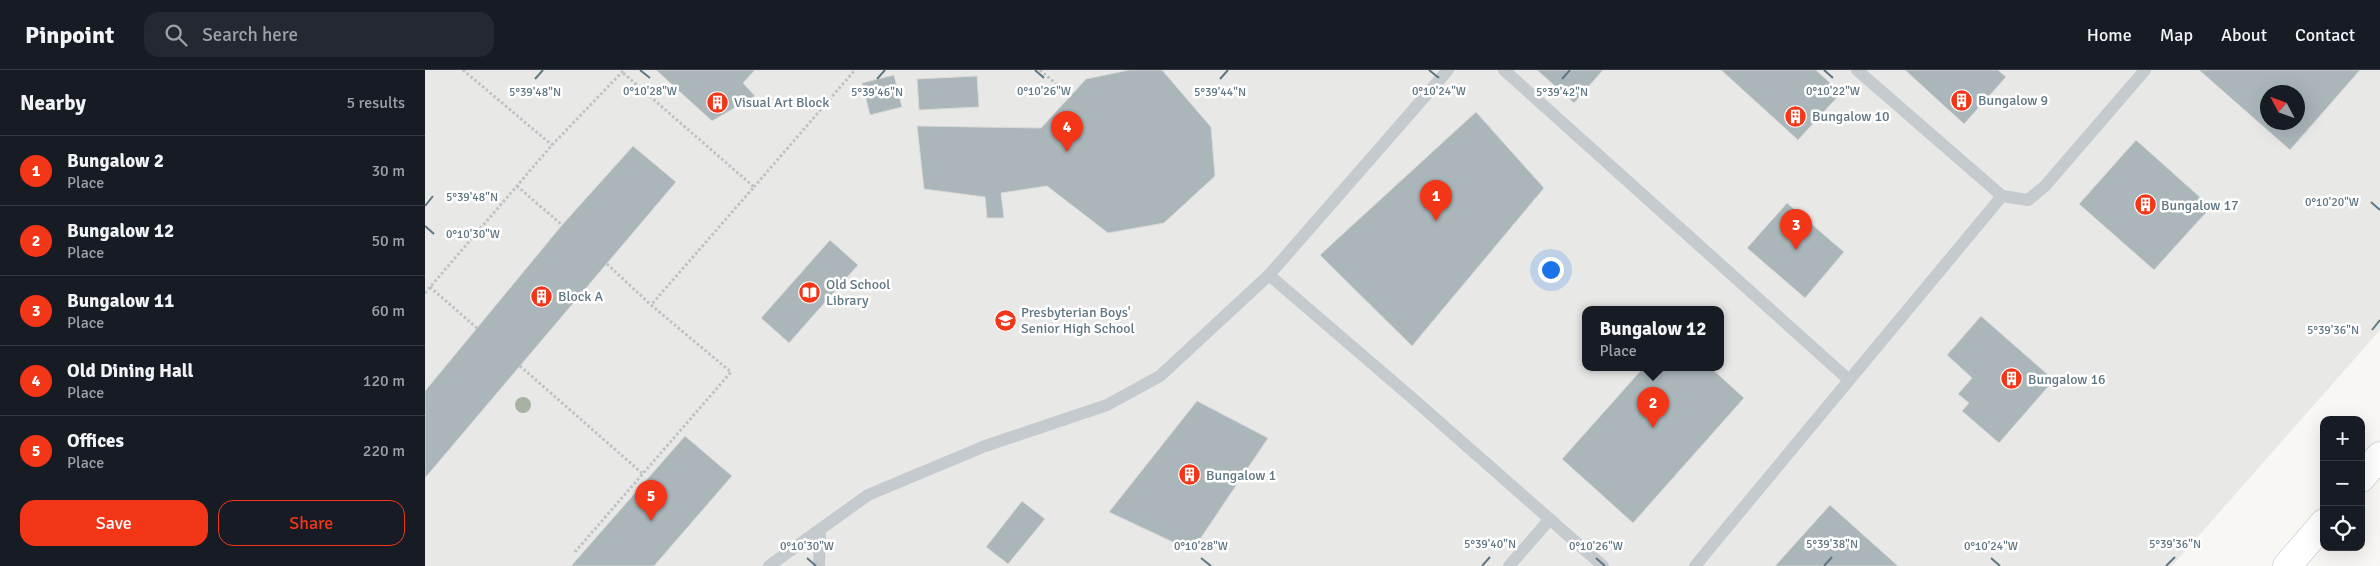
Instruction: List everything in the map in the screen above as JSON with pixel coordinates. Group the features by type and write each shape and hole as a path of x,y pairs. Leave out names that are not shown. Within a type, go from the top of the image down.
{"street":[{"path":"2365,473 2380,456"},
{"path":"2287,566 2320,528"}],"lane":[{"path":"769,566 868,494 985,446 1107,405 1160,376 1269,275 1448,70"},
{"path":"1504,70 1849,380"},
{"path":"1857,70 2002,196 2028,200 2045,186 2145,70"},
{"path":"1695,566 2002,196"},
{"path":"1269,275 1603,566"},
{"path":"1509,566 1550,519"},
{"path":"819,566 820,530"}],"path":[{"path":"463,70 552,145"},
{"path":"651,305 855,70"},
{"path":"1040,70 1070,96"},
{"path":"425,293 552,145 623,71 754,187"},
{"path":"517,186 562,225"},
{"path":"575,552 731,372 651,305 607,264"},
{"path":"429,287 478,329"},
{"path":"520,366 643,474"}],"shaded area":[{"name":"Presbyterian Boys' Senior High School","path":"425,70 2380,70 2380,330 2172,566 425,566"}],"building":[{"name":"Visual Art Block","path":"656,70 755,70 743,83 755,96 712,121"},
{"path":"1129,70 1162,70 1211,127 1215,176 1164,223 1108,233 1047,186 1001,193 1004,218 987,218 985,197 924,189 917,126 1041,128 1086,79"},
{"path":"1537,70 1603,70 1574,103"},
{"name":"Bungalow 10","path":"1721,70 1816,70 1841,93 1798,140"},
{"name":"Bungalow 9","path":"1905,70 1998,70 2006,77 1964,124"},
{"path":"2199,70 2360,70 2290,150 2267,130 2305,130 2305,85 2260,85 2260,124"},
{"path":"894,75 902,107 870,115 862,83"},
{"path":"977,76 979,107 919,110 917,79"},
{"path":"1476,112 1544,188 1412,346 1320,255"},
{"path":"1476,112 1544,188 1412,346 1320,255"},
{"name":"Bungalow 17","path":"2136,140 2211,207 2154,270 2079,204"},
{"name":"Block A","path":"633,146 676,182 425,478 425,391 562,225"},
{"path":"1787,203 1844,252 1805,298 1747,248"},
{"name":"Old School Library","path":"830,240 858,265 789,343 761,318"},
{"name":"Bungalow 16","path":"1981,316 2054,380 1999,443 1962,411 1969,403 1958,394 1972,378 1947,355"},
{"path":"1640,371 1714,371 1744,398 1633,523 1562,459"},
{"name":"Bungalow 1","path":"1197,401 1268,438 1192,551 1109,512"},
{"name":"Bungalow 1","path":"1197,401 1268,438 1192,551 1109,512"},
{"path":"685,436 732,476 654,566 571,566"},
{"path":"1022,501 1045,519 1008,564 986,547"},
{"path":"1830,505 1898,566 1775,566"}],"place":[{"name":"Bungalow 9","path":"1962,100"},
{"name":"Visual Art Block","path":"718,102"},
{"name":"Bungalow 10","path":"1796,116"},
{"name":"Old Dining Hall","path":"1067,152"},
{"name":"Bungalow 17","path":"2145,205"},
{"name":"Bungalow 2","path":"1436,221"},
{"name":"Bungalow 11","path":"1796,250"},
{"name":"Old School Library","path":"810,292"},
{"name":"Block A","path":"542,296"},
{"name":"Presbyterian Boys' Senior High School","path":"1005,320"},
{"name":"Bungalow 16","path":"2012,379"},
{"name":"Bungalow 12","path":"1653,428"},
{"name":"Bungalow 1","path":"1190,475"},
{"name":"Offices","path":"651,521"}]}
